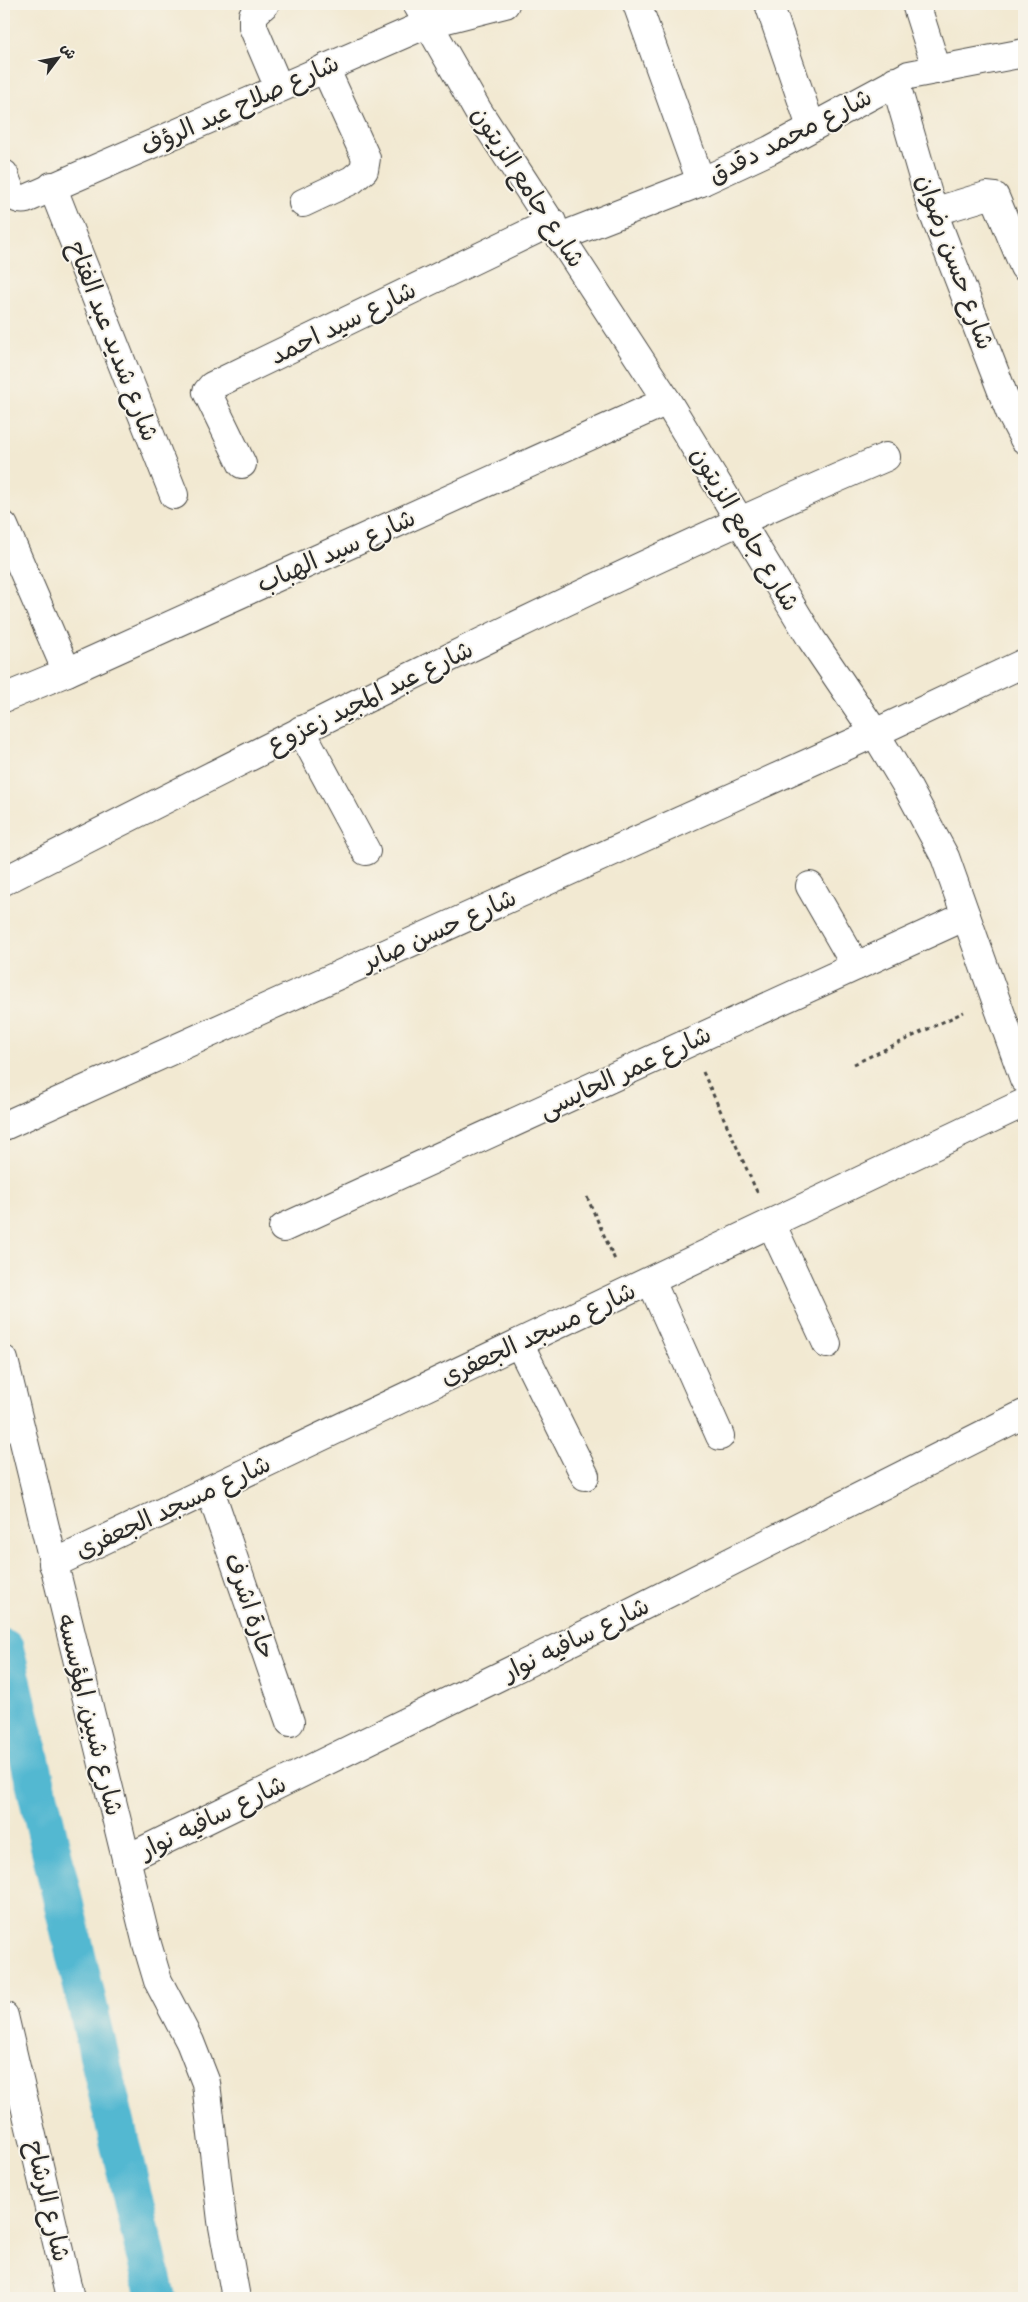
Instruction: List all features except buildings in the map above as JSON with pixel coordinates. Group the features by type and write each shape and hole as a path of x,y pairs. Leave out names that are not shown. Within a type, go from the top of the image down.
{"street":[{"path":"265,4 253,15 253,27 279,88"},
{"name":"شارع صلاح عبد الرؤف","path":"4,174 16,198 21,200 325,68 422,14 505,4"},
{"path":"637,4 701,182"},
{"path":"769,4 811,127"},
{"path":"916,4 937,70"},
{"name":"شارع جامع الزيتون","path":"422,14 478,111 668,401 812,640 875,734 908,788 945,857 1024,1079"},
{"name":"شارع محمد دقدق","path":"556,229 701,182 770,150 894,81 909,76 1024,53"},
{"path":"304,203 352,180 364,170 366,158 325,68"},
{"name":"شارع حسن رضوان","path":"894,81 933,212 1010,412 1024,439"},
{"name":"شارع شديد عبد الفتاح","path":"52,186 174,495"},
{"path":"933,212 986,196 995,197 1024,266"},
{"name":"شارع سيد احمد","path":"242,464 208,392 212,386 556,229"},
{"name":"شارع سيد الهباب","path":"4,698 67,672 668,401"},
{"name":"شارع عبد المجيد زعزوع","path":"4,881 302,730 739,520 886,457"},
{"path":"4,526 67,672"},
{"name":"شارع حسن صابر","path":"4,1126 875,734 1024,663"},
{"path":"302,730 366,851"},
{"path":"810,886 856,966"},
{"name":"شارع عمر الحايسى","path":"283,1228 966,916"},
{"name":"شارع مسجد الجعفرى","path":"53,1564 1024,1104"},
{"path":"771,1223 827,1344"},
{"path":"639,1286 720,1436"},
{"path":"519,1342 584,1476"},
{"name":"شارع شبين, المؤسسه","path":"4,1360 126,1859 158,1981 190,2042 206,2083 222,2221 236,2298"},
{"name":"شارع سافيه نوار","path":"126,1859 627,1614 1024,1414"},
{"name":"حارة اشرف","path":"210,1490 290,1722"},
{"name":"شارع الرشاح","path":"4,2016 70,2298"}],"path":[{"path":"854,1064 996,998"},
{"path":"689,1042 771,1223"},
{"path":"587,1197 639,1286"}],"waterway":[{"path":"4,1649 156,2298"}]}
